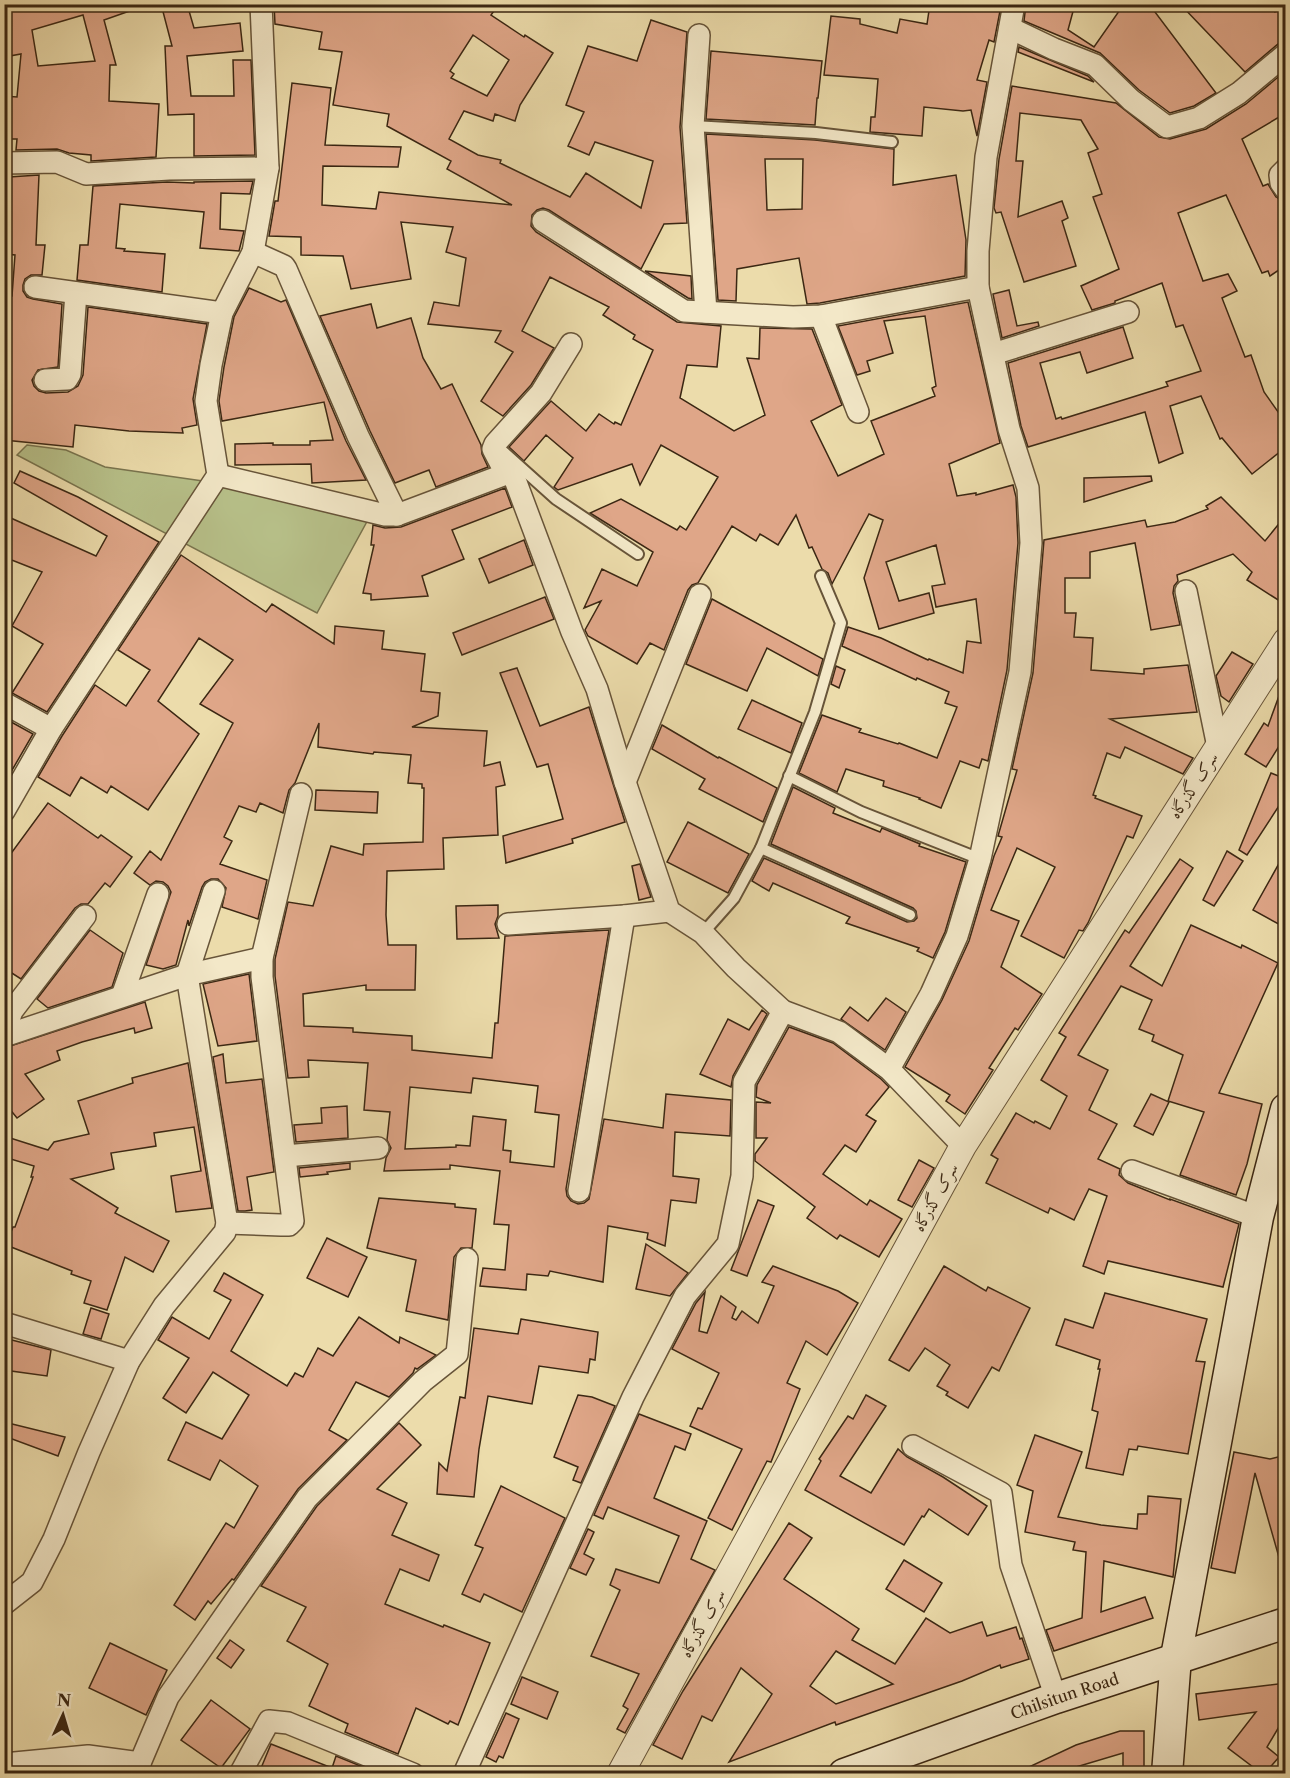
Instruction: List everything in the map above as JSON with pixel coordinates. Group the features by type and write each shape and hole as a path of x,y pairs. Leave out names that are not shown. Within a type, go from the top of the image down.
{"main road":[{"path":"1167,1773 1176,1657 1258,1217 1286,1109"},
{"name":"Chilsitun Road","path":"844,1773 1176,1657 1286,1623"}],"street":[{"path":"4,811 51,729 218,475 206,401 222,313 253,252 268,168 261,4"},
{"path":"1011,11 1054,49 1095,65 1131,100 1167,127 1199,118 1209,112 1239,93 1286,54"},
{"path":"889,1069 931,994 957,936 980,859 1020,672 1031,543 1028,488 1009,429 978,287 978,250 986,157 1011,11"},
{"path":"699,35 693,126 706,312"},
{"path":"4,163 57,162 86,174 169,169 268,168"},
{"path":"1286,169 1280,175 1281,183 1286,190"},
{"path":"543,221 684,311 793,317 821,316 978,287"},
{"path":"253,252 284,266 358,436 396,515"},
{"path":"35,287 222,313"},
{"path":"45,380 62,381 70,374 76,293"},
{"path":"993,354 1128,312"},
{"path":"821,316 858,412"},
{"path":"506,474 494,449 495,444 541,393 571,344"},
{"path":"218,475 385,516 396,515 506,474 514,477 572,632 597,689 625,782 669,910 703,933 736,968 783,1011 839,1032 889,1069 963,1146"},
{"path":"1186,591 1218,747"},
{"path":"625,782 700,595"},
{"name":"سرک گذرگاه","path":"620,1773 963,1146 1286,641"},
{"path":"4,703 51,729"},
{"path":"226,1223 289,1225 293,1221 262,977 262,958 301,794"},
{"path":"4,1604 32,1582 54,1539 129,1361 164,1306 225,1232 226,1223 187,975 214,891"},
{"path":"122,996 158,894"},
{"path":"508,924 624,916 669,910"},
{"path":"4,1035 12,1011 85,916"},
{"path":"579,1191 624,916"},
{"path":"4,1035 187,975 262,958"},
{"path":"464,1773 633,1397 685,1296 728,1244 742,1176 744,1082 783,1011"},
{"path":"285,1156 378,1148"},
{"path":"1132,1171 1258,1217"},
{"path":"4,1764 88,1756 140,1768 168,1697 307,1498 423,1381 457,1354 467,1259"},
{"path":"4,1323 129,1361"},
{"path":"913,1446 1002,1493 1011,1565 1056,1698"},
{"path":"240,1773 269,1721 288,1723 413,1773"}],"lane":[{"path":"693,126 816,133 892,142"},
{"path":"495,444 556,499 638,554"},
{"path":"703,933 734,898 760,848 814,711 841,623 821,576"},
{"path":"789,776 861,812 980,859"},
{"path":"760,848 910,915"}],"green space":[{"path":"27,445 66,450 105,467 224,484 370,516 317,613 17,455"}],"building":[{"path":"4,4 140,4 141,7 104,20 116,65 110,65 109,101 159,104 156,157 91,161 91,155 69,153 57,149 16,150 17,139 4,139 4,96 17,97 21,54 4,57","holes":["83,15 95,61 38,66 32,30"]},
{"path":"161,4 187,4 194,28 240,23 243,51 187,56 191,96 234,96 233,60 251,60 255,155 194,156 194,114 168,115 165,46 172,46"},
{"path":"274,4 499,4 491,15 553,53 520,105 515,121 495,114 493,121 464,111 449,139 478,155 501,160 500,163 570,197 586,173 641,208 653,161 595,142 589,155 568,146 584,112 566,105 588,46 637,61 651,20 687,32 680,127 687,223 664,224 641,269 549,210 543,208 537,210 532,215 531,226 536,232 677,322 721,326 717,367 687,365 680,398 734,431 765,415 747,358 759,359 760,328 812,329 842,405 811,421 838,476 884,454 871,421 935,396 932,388 936,386 925,316 884,321 893,353 867,361 870,371 857,375 838,326 968,302 1000,443 949,464 957,496 976,493 976,495 1013,485 1016,497 1018,543 1007,670 988,761 982,759 979,768 960,761 941,808 920,798 883,786 884,781 846,769 837,792 799,773 822,715 861,729 859,732 899,743 937,758 957,707 945,703 949,692 917,678 916,680 842,646 848,627 881,638 963,673 967,641 981,643 976,599 936,607 932,586 945,584 936,545 886,562 899,601 929,593 934,613 879,629 864,578 883,520 869,514 832,584 812,547 809,548 796,515 778,545 760,534 756,541 732,526 698,583 692,585 688,590 664,650 650,643 637,664 588,636 585,630 601,601 584,608 602,569 637,586 653,552 590,513 621,499 677,530 680,526 686,530 718,477 661,445 640,485 632,464 558,490 554,487 573,458 546,435 524,461 509,447 551,401 586,431 599,414 614,424 615,422 621,425 653,350 633,339 635,335 603,315 609,307 550,277 522,331 554,348 531,385 503,416 481,401 513,352 495,342 501,331 428,324 434,302 459,306 466,258 446,252 453,227 401,222 411,279 351,289 343,256 301,255 301,237 269,236 275,201 278,201 292,83 331,88 325,145 401,147 398,167 323,166 322,205 376,209 379,192 512,205 447,169 451,161 387,126 389,114 333,105 342,52 319,49 322,32 275,24","holes":["473,35 509,60 487,96 451,78 454,74 450,71"]},
{"path":"930,4 997,4 1001,6 994,42 989,40 977,80 987,82 977,136 971,110 924,107 922,136 870,132 871,117 875,117 878,79 824,75 831,16 860,19 860,24 897,33 900,19 927,24"},
{"path":"1026,4 1075,4 1068,30 1094,47 1124,4 1149,4 1216,93 1194,106 1170,113 1139,90 1100,53 1024,21"},
{"path":"1180,4 1270,4 1275,12 1286,4 1286,42 1278,44 1245,72"},
{"path":"1019,47 1088,76 1094,82 1018,52"},
{"path":"711,51 822,61 815,125 706,119"},
{"path":"1283,73 1286,76 1286,113 1242,139 1263,186 1268,184 1276,197 1286,202 1286,265 1270,276 1268,271 1262,273 1226,195 1178,213 1203,281 1228,274 1237,291 1222,298 1245,357 1251,355 1264,392 1286,423 1286,447 1252,474 1222,438 1220,439 1201,396 1170,406 1183,453 1159,463 1145,412 1028,447 1021,426 1008,363 1123,327 1133,358 1087,373 1080,352 1040,363 1056,419 1168,386 1166,382 1201,371 1183,325 1176,327 1162,283 1092,310 1081,286 1119,269 1093,197 1102,194 1088,153 1098,149 1081,120 1020,113 1016,161 1023,161 1018,217 1062,201 1068,218 1062,221 1076,266 1024,282 1001,212 996,213 994,208 999,159 1012,86 1116,103 1159,137 1170,139 1206,129 1246,104"},
{"path":"706,134 815,140 894,149 893,185 956,175 966,240 965,276 807,304 799,258 737,269 736,301 718,300","holes":["765,159 803,159 802,209 767,210"]},
{"path":"39,175 36,245 45,245 42,275 31,275 25,279 23,291 27,297 33,299 62,304 58,367 38,370 32,380 34,386 46,393 68,392 78,386 83,375 88,307 207,324 193,399 197,425 182,428 183,433 129,431 75,425 73,447 4,440 4,295 12,296 15,255 6,254 9,177"},
{"path":"253,181 250,194 221,193 220,229 244,231 239,251 200,248 204,212 120,204 116,248 125,249 124,251 165,254 162,292 77,280 80,245 88,245 93,186"},
{"path":"645,271 691,276 692,299 688,298"},
{"path":"249,288 281,302 286,300 346,441 366,480 312,483 311,464 235,465 235,444 310,445 310,441 333,440 324,402 222,421 219,401 234,317"},
{"path":"1009,290 1017,326 1038,322 1039,326 1002,338 993,294"},
{"path":"371,304 377,328 411,318 423,358 441,389 452,384 481,445 488,467 436,487 429,470 395,483 320,316"},
{"path":"20,471 78,497 159,542 47,712 12,693 43,644 12,626 42,572 4,557 4,515 96,556 107,536 14,483"},
{"path":"1151,476 1152,481 1084,502 1084,478"},
{"path":"505,488 512,507 452,530 464,559 422,576 428,596 371,600 371,594 363,593 374,545 371,545 373,525 385,528 401,527"},
{"path":"1221,497 1265,541 1286,515 1286,605 1247,580 1252,572 1233,554 1177,575 1178,581 1173,593 1180,625 1151,630 1135,543 1090,552 1090,578 1065,578 1065,613 1076,613 1074,637 1093,638 1091,670 1144,674 1144,669 1188,665 1197,712 1110,719 1193,758 1183,774 1125,747 1120,758 1107,753 1093,795 1096,796 1095,798 1142,816 1133,838 1127,836 1088,923 1083,931 1079,930 1064,958 1021,936 1055,867 1017,848 991,910 1019,921 1001,967 1042,994 1018,1030 1015,1028 989,1068 993,1070 965,1114 946,1101 950,1095 905,1067 942,1000 969,941 994,856 1002,837 998,836 1017,770 1012,769 1033,673 1044,540 1145,520 1147,527 1175,522 1208,509 1206,506"},
{"path":"524,540 533,565 489,583 479,559"},
{"path":"181,555 266,612 272,604 334,644 335,626 384,631 382,649 425,654 421,691 440,693 438,716 412,727 487,731 484,766 500,762 505,785 496,787 498,835 443,838 444,869 387,871 388,945 416,945 415,990 366,990 366,985 303,994 304,1026 353,1028 353,1032 412,1036 412,1050 492,1058 495,1023 498,1023 505,936 609,930 566,1189 567,1196 578,1204 589,1199 604,1119 663,1128 666,1094 731,1100 730,1136 675,1132 673,1176 699,1179 696,1203 671,1200 665,1246 647,1239 648,1233 608,1226 603,1282 550,1271 548,1276 527,1274 526,1290 480,1286 483,1268 505,1270 509,1225 494,1224 500,1171 450,1165 450,1169 384,1171 386,1158 391,1148 387,1140 390,1112 364,1110 368,1063 308,1060 309,1077 288,1078 275,976 275,959 288,902 313,906 331,846 363,855 364,844 423,842 424,788 422,784 408,783 411,755 374,752 373,754 318,747 319,723 295,783 289,790 283,813 260,803 256,812 239,806 224,837 232,841 220,864 267,880 258,919 222,907 226,888 218,879 211,879 202,887 189,926 188,920 176,965 163,969 146,965 171,892 163,882 156,881 150,885 134,873 150,851 161,860 233,723 200,704 233,660 199,638 158,701 199,734 148,810 111,786 107,793 81,777 70,796 38,777 95,685 126,706 150,670 118,650","holes":["473,1078 538,1086 535,1112 559,1115 554,1167 510,1162 511,1151 503,1150 506,1120 473,1116 470,1146 405,1149 410,1087 471,1093"]},
{"path":"545,597 554,619 462,655 453,633"},
{"path":"712,599 823,659 818,676 767,648 747,691 686,664"},
{"path":"1232,652 1253,664 1229,702 1221,696 1216,676"},
{"path":"836,666 845,670 839,688 831,684"},
{"path":"517,668 540,726 589,707 625,822 572,839 573,843 506,863 503,836 563,819 548,764 537,767 500,673"},
{"path":"1283,685 1286,685 1286,735 1266,767 1245,754 1264,723 1268,726"},
{"path":"752,700 802,723 791,753 738,729"},
{"path":"4,718 33,734 4,784"},
{"path":"662,725 718,758 777,788 763,822 699,789 705,779 652,749"},
{"path":"1271,773 1286,779 1286,795 1247,855 1239,850"},
{"path":"793,787 835,808 833,813 880,832 882,828 920,844 919,846 966,862 945,932 933,958 917,951 919,948 846,923 850,917 773,883 769,891 752,881 764,858 907,922 917,918 913,908 771,844"},
{"path":"316,790 378,792 377,813 315,810"},
{"path":"48,803 98,838 101,835 132,857 110,887 105,883 88,904 81,904 75,908 21,979 4,968 4,863"},
{"path":"688,822 749,854 728,893 667,862"},
{"path":"1227,851 1243,861 1214,906 1203,900"},
{"path":"1286,851 1286,928 1253,910"},
{"path":"1180,859 1193,868 1130,966 1162,986 1191,925 1241,948 1242,945 1278,963 1219,1093 1262,1104 1247,1164 1236,1195 1180,1175 1204,1112 1168,1101 1183,1055 1152,1041 1154,1035 1139,1029 1152,1000 1121,986 1078,1055 1108,1070 1089,1110 1117,1124 1098,1159 1120,1169 1119,1175 1128,1183 1239,1224 1223,1287 1108,1261 1104,1274 1083,1266 1107,1196 1089,1189 1074,1220 1050,1208 1048,1213 986,1183 998,1159 991,1155 1016,1113 1050,1129 1067,1096 1041,1080 1066,1037 1059,1033 1125,930 1129,933"},
{"path":"640,864 651,897 639,900 632,866"},
{"path":"498,905 495,924 499,938 457,939 456,906"},
{"path":"90,930 123,953 112,987 48,1008 37,999"},
{"path":"249,974 257,1041 218,1046 203,984"},
{"path":"886,998 906,1012 885,1050 841,1019 850,1007 868,1021"},
{"path":"145,1002 152,1028 135,1033 134,1028 57,1051 60,1060 25,1074 44,1099 17,1118 4,1102 4,1048"},
{"path":"762,1010 767,1014 733,1076 731,1087 700,1074 728,1019 749,1030"},
{"path":"789,1027 833,1043 889,1087 866,1115 876,1121 856,1152 845,1145 823,1174 867,1205 870,1200 902,1219 879,1257 840,1235 837,1239 807,1218 815,1207 755,1161 755,1154 767,1138 756,1138 756,1102 771,1103 756,1097 757,1085"},
{"path":"223,1054 226,1083 262,1079 274,1172 247,1177 252,1210 238,1211 213,1057"},
{"path":"188,1063 212,1208 176,1212 171,1176 201,1171 194,1127 154,1133 156,1146 111,1153 114,1169 71,1179 118,1208 115,1213 169,1241 153,1272 125,1257 107,1310 84,1303 91,1281 6,1245 33,1177 31,1177 34,1166 4,1157 4,1136 48,1150 54,1142 89,1134 78,1101 133,1083 132,1078"},
{"path":"1151,1094 1169,1102 1153,1135 1134,1126"},
{"path":"347,1106 348,1138 296,1142 294,1125 322,1123 321,1108"},
{"path":"919,1160 934,1168 912,1207 898,1200"},
{"path":"350,1163 350,1169 300,1177 299,1168"},
{"path":"379,1198 455,1204 455,1207 476,1209 472,1248 461,1248 454,1257 448,1320 406,1311 416,1260 367,1248"},
{"path":"758,1200 774,1206 747,1276 731,1270"},
{"path":"327,1238 367,1257 348,1297 307,1278"},
{"path":"646,1244 688,1273 670,1296 636,1289"},
{"path":"773,1266 838,1291 858,1303 827,1355 806,1341 787,1383 800,1389 771,1462 767,1461 732,1530 708,1518 742,1449 690,1426 698,1408 702,1409 719,1373 672,1349 696,1303 705,1292 699,1331 707,1333 721,1296 736,1307 732,1318 736,1320 742,1311 758,1323 774,1286 762,1282"},
{"path":"944,1266 986,1291 988,1287 1030,1308 999,1371 992,1367 968,1408 946,1395 948,1392 937,1386 950,1365 925,1348 909,1371 889,1360"},
{"path":"224,1273 263,1295 231,1351 287,1386 295,1373 303,1377 318,1348 333,1356 359,1317 399,1343 400,1337 436,1355 417,1369 415,1368 413,1373 389,1397 356,1382 329,1430 347,1440 298,1489 234,1580 232,1579 211,1604 208,1601 195,1620 174,1605 226,1523 234,1528 258,1486 220,1460 210,1480 168,1460 186,1422 222,1439 249,1395 213,1372 186,1413 163,1398 189,1358 158,1340 172,1317 209,1339 231,1300 214,1291"},
{"path":"1105,1293 1207,1319 1196,1361 1205,1362 1188,1454 1138,1446 1137,1450 1129,1449 1123,1475 1086,1468 1098,1412 1092,1410 1100,1360 1056,1345 1065,1319 1093,1328"},
{"path":"91,1308 109,1314 101,1339 83,1334"},
{"path":"521,1319 598,1332 595,1360 590,1359 588,1373 539,1366 532,1404 488,1396 474,1497 437,1494 439,1463 447,1471 460,1397 465,1398 474,1328 518,1334"},
{"path":"4,1338 51,1350 47,1376 4,1370"},
{"path":"578,1395 592,1397 615,1406 581,1483 573,1480 578,1467 554,1457"},
{"path":"866,1395 886,1406 840,1476 871,1493 898,1449 907,1457 987,1506 968,1535 929,1509 904,1545 805,1490 821,1461 819,1459 848,1416 853,1419"},
{"path":"639,1414 691,1434 685,1450 675,1446 654,1498 707,1521 691,1559 715,1570 625,1733 617,1729 628,1709 623,1706 639,1674 591,1656 620,1590 610,1585 616,1569 659,1583 679,1536 608,1507 603,1519 594,1515"},
{"path":"4,1422 65,1437 58,1456 4,1436"},
{"path":"399,1423 421,1445 377,1489 407,1503 392,1535 439,1555 429,1581 400,1569 385,1604 490,1643 458,1725 450,1721 448,1724 416,1708 398,1754 345,1732 348,1724 309,1706 328,1664 287,1641 306,1607 261,1586 317,1506"},
{"path":"1035,1435 1082,1452 1058,1517 1137,1529 1138,1514 1147,1514 1148,1496 1181,1499 1173,1577 1104,1561 1101,1612 1145,1597 1153,1618 1054,1651 1046,1630 1082,1618 1086,1552 1073,1550 1075,1542 1025,1532 1033,1491 1017,1485"},
{"path":"1234,1452 1270,1459 1286,1455 1286,1560 1280,1561 1255,1473 1235,1573 1211,1568"},
{"path":"501,1486 565,1518 522,1612 484,1594 480,1602 462,1594 483,1548 475,1545"},
{"path":"789,1523 812,1538 784,1579 859,1629 852,1640 895,1664 926,1618 950,1633 982,1622 987,1636 1016,1627 1029,1659 1001,1668 1000,1665 962,1681 836,1725 835,1722 729,1762 772,1694 741,1668 712,1721 702,1716 682,1759 653,1745 683,1691","holes":["836,1651 893,1684 836,1704 810,1686"]},
{"path":"588,1529 594,1532 584,1554 594,1559 586,1575 570,1568"},
{"path":"904,1560 942,1583 924,1612 886,1589"},
{"path":"230,1640 244,1650 231,1668 217,1658"},
{"path":"110,1643 167,1670 146,1715 89,1688"},
{"path":"522,1677 558,1692 547,1719 511,1704"},
{"path":"1286,1683 1286,1715 1267,1747 1279,1757 1265,1773 1261,1773 1228,1748 1256,1712 1199,1720 1196,1694"},
{"path":"211,1700 250,1729 221,1768 181,1740"},
{"path":"506,1713 519,1719 503,1758 499,1756 496,1762 486,1757"},
{"path":"1120,1731 1144,1731 1144,1773 1123,1773 1123,1753 1056,1773 1016,1773 1076,1745"},
{"path":"271,1744 332,1768 336,1756 378,1773 259,1773"}]}
